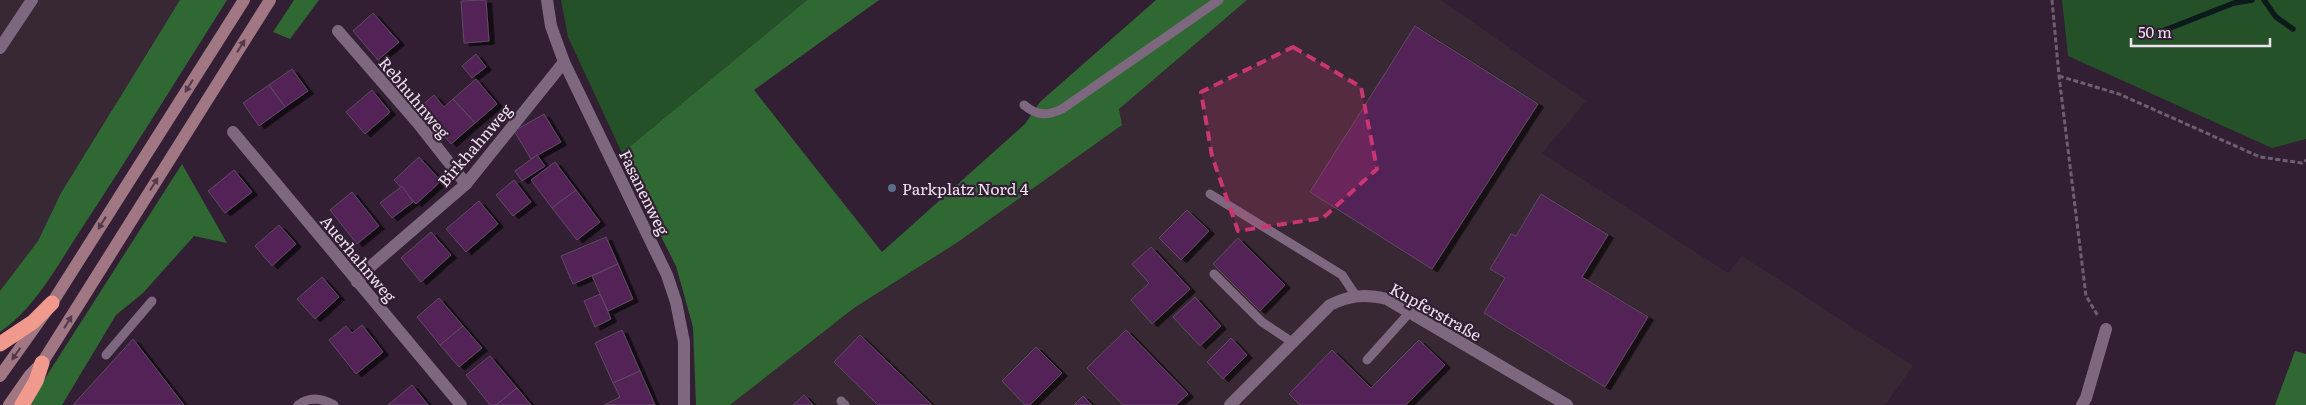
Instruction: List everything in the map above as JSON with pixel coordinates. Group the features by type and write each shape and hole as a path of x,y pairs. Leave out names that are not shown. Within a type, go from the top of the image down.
{"highway":[{"path":"0,344 33,322 52,303"},
{"path":"22,405 36,382 42,363"}],"main road":[{"path":"0,376 52,303 244,0"},
{"path":"9,405 30,375 42,363 270,0"}],"street":[{"path":"0,48 32,0"},
{"name":"Fasanenweg","path":"547,0 551,26 564,62 667,275 676,302 684,342 684,405"},
{"name":"Rebhuhnweg","path":"338,31 417,122 466,184"},
{"name":"Birkhahnweg","path":"357,282 371,266 466,184 564,62"},
{"name":"Auerhahnweg","path":"233,132 461,405"},
{"name":"Kupferstraße","path":"1230,405 1330,305 1348,297 1370,295 1386,299 1410,312 1567,405"},
{"path":"2082,405 2086,398 2106,330"}],"lane":[{"path":"1024,105 1032,113 1040,114 1051,114 1062,109 1219,0"},
{"path":"1210,194 1342,275 1356,296"},
{"path":"1214,274 1262,322 1292,342"},
{"path":"106,355 152,301"},
{"path":"1367,360 1410,312"},
{"path":"298,405 306,399 317,398 334,405"}],"path":[{"path":"2052,0 2059,76 2086,296 2106,330"},
{"path":"2059,76 2119,94 2260,157 2302,163 2306,160"}],"highlighted area":[{"path":"1293,47 1361,87 1377,169 1323,218 1238,231 1212,156 1201,92"}],"shaded area":[{"path":"0,0 180,0 61,193 38,241 0,291"},
{"path":"1247,0 1441,0 1586,101 1542,153 1728,273 1742,256 1913,366 1885,405 730,405 854,308 958,242 1122,125 1119,109"}],"green space":[{"path":"180,0 227,0 54,272 35,299 13,322 0,332 0,291 38,241 61,193"},
{"path":"294,0 319,0 290,39 273,32"},
{"path":"561,0 807,0 622,153 568,37"},
{"path":"807,0 879,0 754,90 882,252 1025,124 1040,102 1156,0 1247,0 1119,109 1122,125 958,242 854,308 730,405 696,405 693,327 676,266 644,203 633,173 622,153"},
{"path":"2062,0 2306,0 2306,139 2272,148 2068,56"},
{"path":"182,164 227,243 194,236 143,293 116,315 62,405 28,405"},
{"path":"2295,351 2306,354 2306,405 2275,405"}],"building":[{"path":"486,0 489,41 464,43 461,1"},
{"path":"373,13 399,42 378,60 353,31"},
{"path":"1415,26 1538,104 1432,269 1310,192"},
{"path":"476,54 486,67 472,78 462,66"},
{"path":"292,69 308,91 285,107 269,85"},
{"path":"476,79 497,104 475,123 453,99"},
{"path":"269,85 285,107 259,126 243,103"},
{"path":"372,90 390,112 365,134 346,112"},
{"path":"434,95 444,107 453,99 475,123 451,144 419,108"},
{"path":"544,114 561,142 531,159 514,131"},
{"path":"537,155 545,166 522,181 515,171"},
{"path":"419,157 441,181 416,204 394,180"},
{"path":"555,162 576,190 552,208 531,180"},
{"path":"234,170 252,192 225,213 208,191"},
{"path":"514,180 531,202 513,216 496,195"},
{"path":"402,186 413,202 392,218 380,203"},
{"path":"576,190 600,222 577,240 552,208"},
{"path":"352,192 379,226 357,244 330,210"},
{"path":"1541,194 1608,235 1582,277 1648,317 1605,387 1484,313 1505,278 1490,269 1511,234 1516,236"},
{"path":"479,201 498,224 466,252 446,229"},
{"path":"1187,210 1209,231 1181,260 1159,238"},
{"path":"279,225 296,244 272,266 255,246"},
{"path":"431,232 451,255 421,282 401,258"},
{"path":"606,237 618,264 573,284 561,256"},
{"path":"1238,238 1285,285 1260,311 1213,264"},
{"path":"1151,247 1190,289 1152,324 1131,300 1149,283 1132,264"},
{"path":"618,264 633,299 608,311 592,276"},
{"path":"322,277 339,297 315,319 297,299"},
{"path":"600,294 611,319 595,327 584,301"},
{"path":"1195,297 1221,326 1200,346 1173,317"},
{"path":"439,298 463,326 440,345 417,317"},
{"path":"362,325 383,352 356,374 329,340 346,326 352,333"},
{"path":"463,326 482,348 459,367 440,345"},
{"path":"622,330 640,371 613,383 595,343"},
{"path":"1126,330 1188,394 1176,405 1123,405 1087,368"},
{"path":"860,335 932,405 878,405 834,362"},
{"path":"1231,338 1247,355 1223,379 1207,362"},
{"path":"133,339 184,405 73,405"},
{"path":"1419,340 1445,365 1406,405 1300,405 1289,394 1332,350 1371,388"},
{"path":"1036,347 1062,373 1030,405 1025,405 1002,381"},
{"path":"490,356 517,388 496,405 490,405 466,375"},
{"path":"640,371 655,405 604,405 620,397 613,383"},
{"path":"412,385 428,405 388,405"},
{"path":"517,388 531,405 496,405"},
{"path":"804,395 813,405 793,405"},
{"path":"1083,396 1092,405 1074,405"}],"waterway":[{"path":"2160,32 2234,3 2252,0"},
{"path":"2264,0 2276,17 2293,29"}],"place":[{"name":"Parkplatz Nord 4","path":"892,188"}]}
